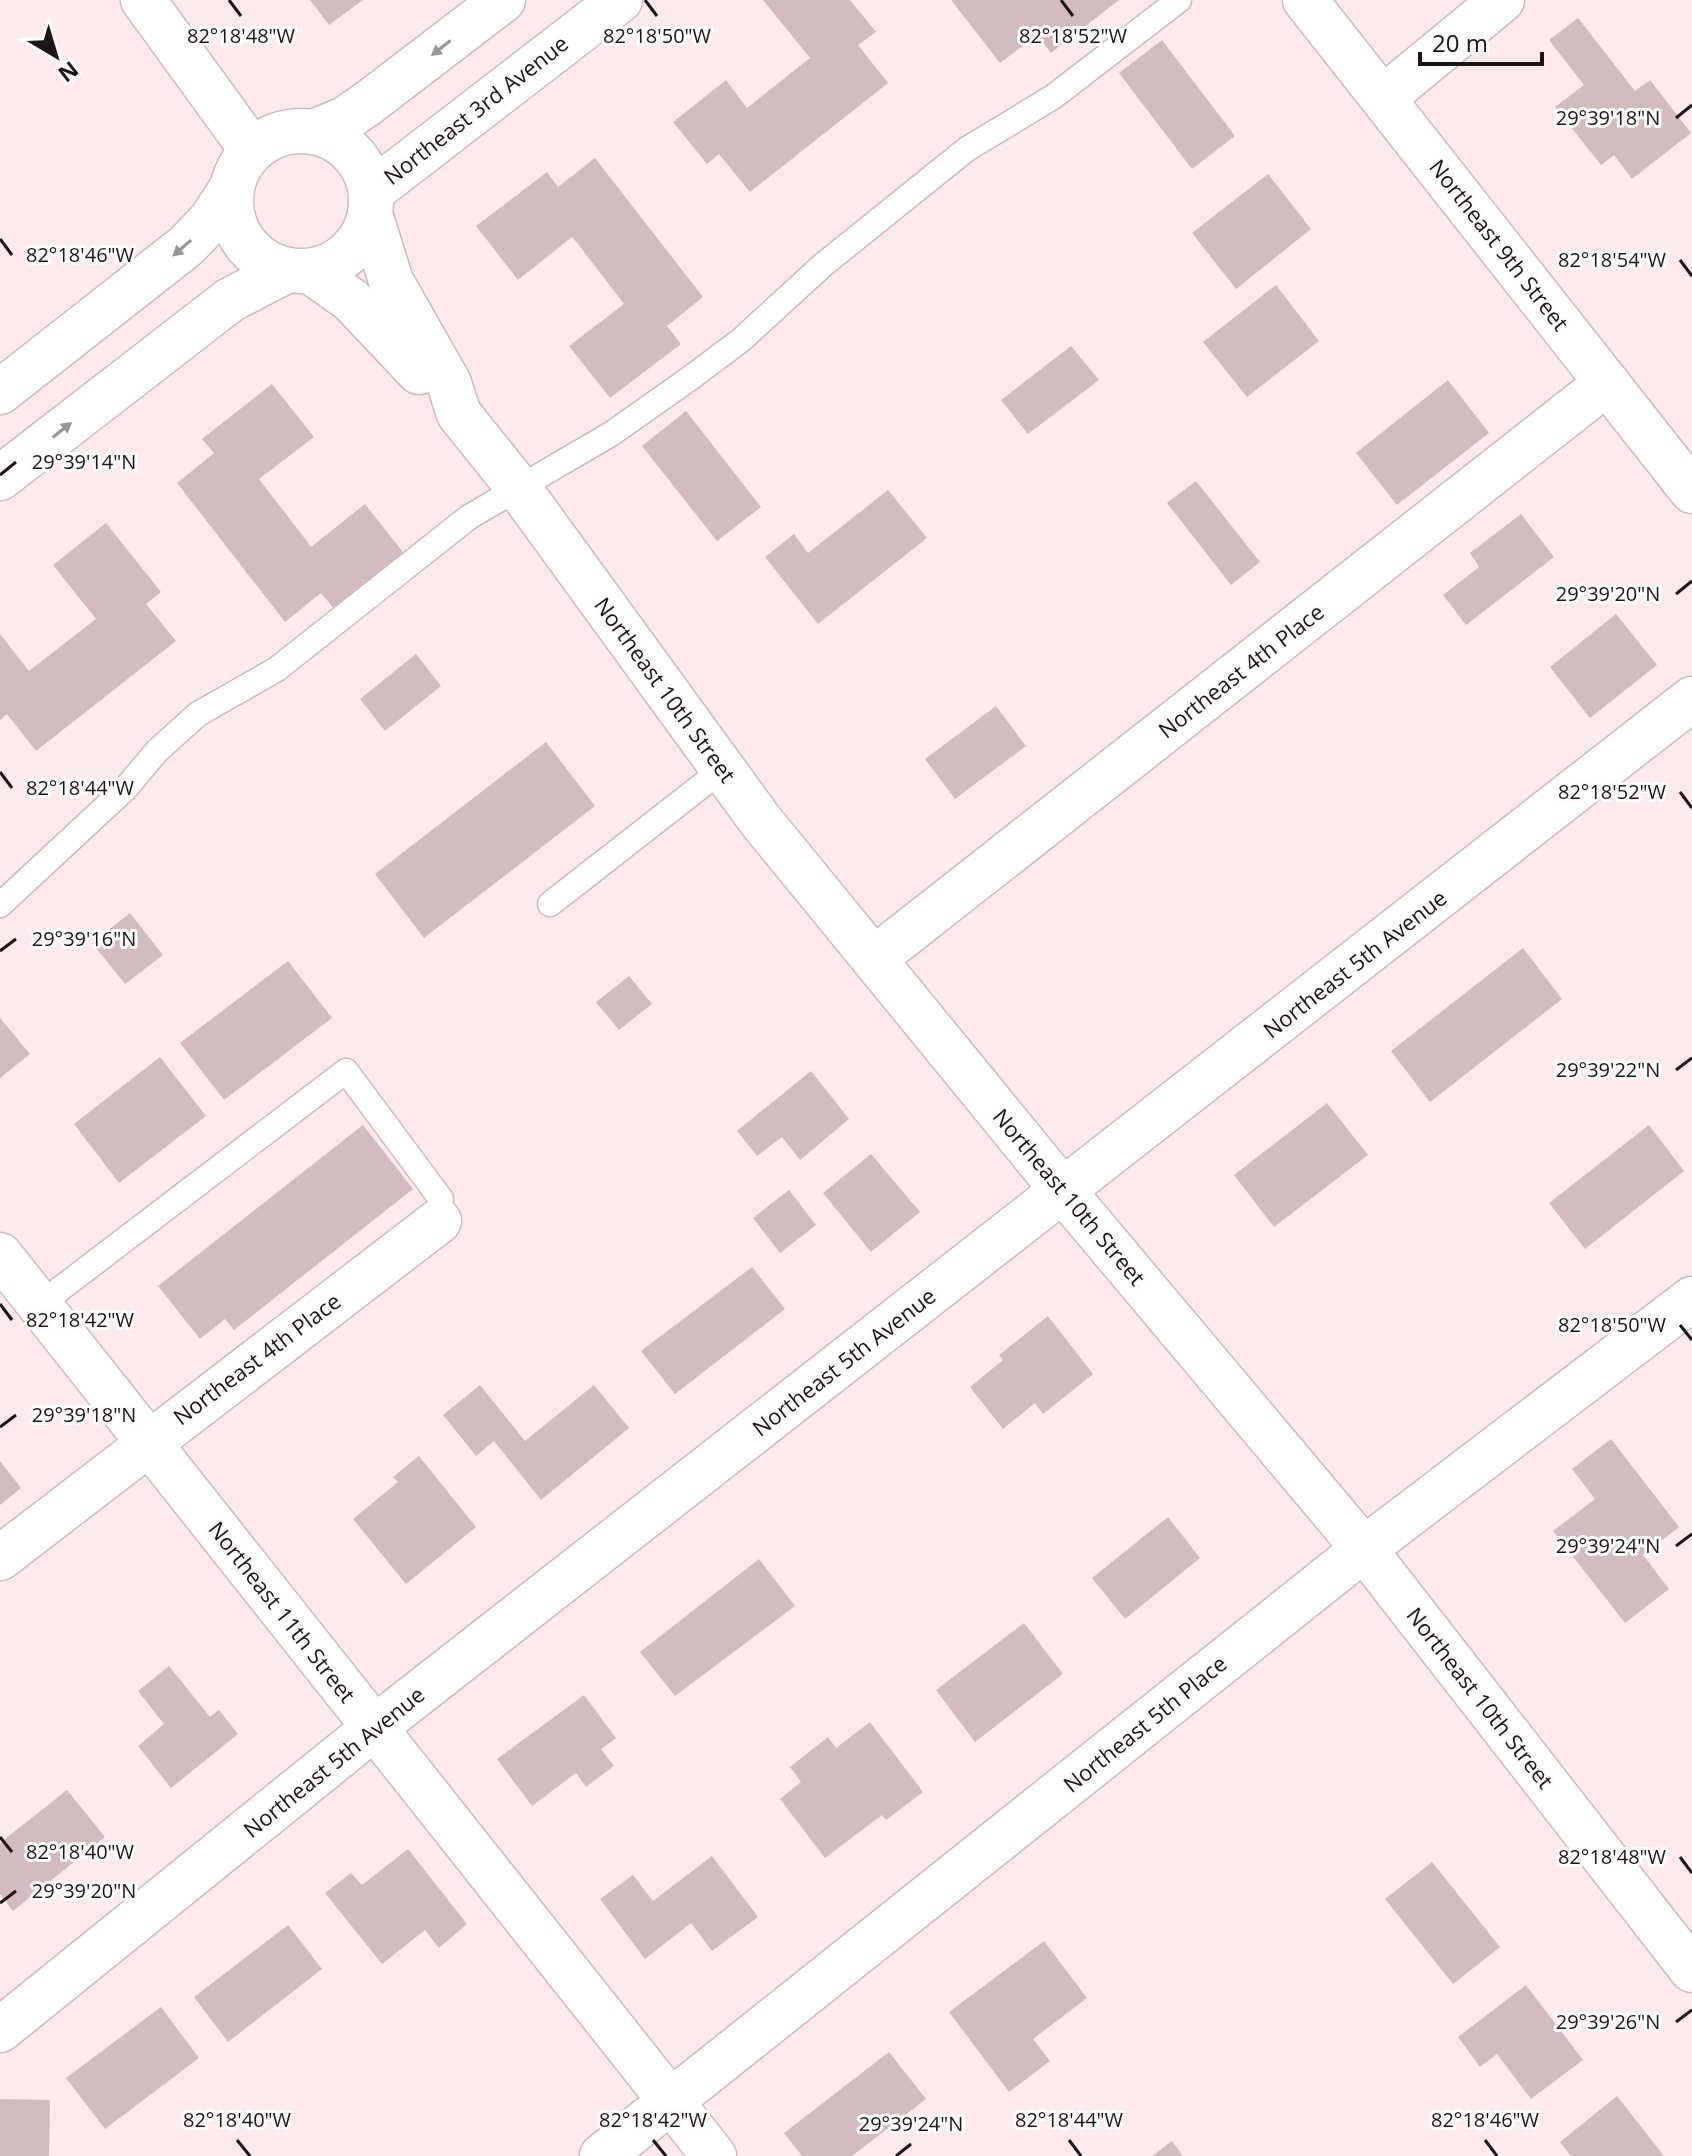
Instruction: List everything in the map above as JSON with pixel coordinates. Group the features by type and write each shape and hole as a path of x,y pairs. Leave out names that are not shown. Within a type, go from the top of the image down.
{"street":[{"path":"143,0 252,150"},
{"path":"0,392 186,246 211,220 252,150 281,134 314,132 345,119 503,0"},
{"name":"Northeast 3rd Avenue","path":"371,203 620,0"},
{"name":"Northeast 9th Street","path":"1305,0 1692,491"},
{"path":"1383,98 1502,0"},
{"path":"4,467 230,300 299,271 331,265 349,252 363,235 371,203 364,171 352,152 334,139 314,132"},
{"path":"231,189 237,232 249,250 267,263 299,271"},
{"name":"Northeast 10th Street","path":"371,203 391,281 449,383 459,414"},
{"name":"Northeast 10th Street","path":"299,271 351,300 378,325 435,393 459,414 520,490 760,820 1064,1192 1678,1924 1692,1970"},
{"name":"Northeast 4th Place","path":"875,958 1607,383"},
{"name":"Northeast 5th Avenue","path":"0,2030 374,1728 1692,699"},
{"name":"Northeast 4th Place","path":"0,1558 439,1221"},
{"name":"Northeast 11th Street","path":"0,1255 714,2156"},
{"name":"Northeast 5th Place","path":"602,2156 1364,1549 1692,1299"}],"lane":[{"path":"0,905 125,789 157,751 198,714 277,669 469,517 520,490 611,434 710,363 741,340 824,264 967,149 1053,97 1179,0"},
{"path":"550,904 723,769"},
{"path":"39,1305 346,1071 441,1199 439,1221"}],"building":[{"path":"310,0 363,0 329,25"},
{"path":"763,0 850,0 876,32 858,45 888,83 750,192 719,154 707,164 673,122 726,80 747,108 810,58"},
{"path":"951,0 1119,0 1051,53 1037,35 1000,63"},
{"path":"1578,18 1635,91 1650,80 1691,133 1632,179 1614,155 1601,165 1555,107 1584,85 1549,40"},
{"path":"1162,40 1235,136 1192,169 1119,73"},
{"path":"595,158 703,297 667,326 681,344 610,398 569,346 624,304 578,244 572,237 518,280 476,226 547,172 558,187"},
{"path":"1268,174 1311,229 1236,289 1192,233"},
{"path":"1276,285 1319,341 1247,397 1203,342"},
{"path":"1071,346 1099,380 1028,434 1001,400"},
{"path":"1448,380 1489,433 1397,505 1356,453"},
{"path":"272,384 314,437 259,479 311,547 365,504 406,556 336,611 321,593 285,622 177,483 214,453 202,439"},
{"path":"686,411 761,507 717,541 642,446"},
{"path":"1196,481 1260,562 1231,585 1167,503"},
{"path":"888,490 927,538 818,624 765,557 794,534 808,553"},
{"path":"1521,514 1554,557 1466,625 1443,595 1479,567 1470,553"},
{"path":"106,523 161,592 146,604 176,641 36,751 7,714 0,720 0,634 29,671 96,619 53,565"},
{"path":"1616,614 1657,665 1590,718 1550,667"},
{"path":"416,654 441,686 385,731 360,699"},
{"path":"996,706 1026,746 955,799 925,759"},
{"path":"546,742 595,806 424,938 375,874"},
{"path":"130,913 163,955 125,984 92,943"},
{"path":"1523,948 1562,999 1430,1102 1391,1051"},
{"path":"288,961 332,1018 224,1100 180,1043"},
{"path":"629,976 652,1004 619,1030 596,1002"},
{"path":"0,1018 30,1054 0,1078"},
{"path":"160,1057 206,1116 119,1183 74,1124"},
{"path":"811,1071 849,1119 800,1160 782,1137 757,1156 737,1131"},
{"path":"1327,1103 1368,1155 1274,1227 1234,1175"},
{"path":"363,1125 413,1189 234,1330 225,1319 200,1339 158,1286"},
{"path":"1649,1125 1684,1171 1585,1249 1549,1203"},
{"path":"871,1154 920,1212 871,1252 823,1193"},
{"path":"789,1190 816,1225 780,1253 753,1218"},
{"path":"752,1267 785,1309 675,1394 641,1351"},
{"path":"1048,1316 1093,1374 1043,1414 1035,1403 1003,1429 970,1387 1003,1360 999,1355"},
{"path":"480,1385 525,1441 594,1385 629,1428 541,1500 494,1441 476,1456 443,1415"},
{"path":"1611,1439 1679,1527 1643,1555 1669,1589 1625,1623 1553,1531 1595,1499 1572,1469"},
{"path":"419,1456 476,1527 406,1584 353,1519 398,1482 393,1477"},
{"path":"0,1461 21,1488 0,1505"},
{"path":"1168,1517 1200,1558 1125,1619 1092,1578"},
{"path":"759,1559 795,1606 675,1696 640,1652"},
{"path":"1024,1623 1063,1674 975,1742 936,1690"},
{"path":"169,1666 210,1717 219,1710 238,1734 171,1788 138,1746 164,1724 138,1691"},
{"path":"584,1695 616,1738 601,1749 614,1766 586,1787 576,1773 532,1806 497,1759"},
{"path":"870,1722 923,1792 886,1820 882,1815 825,1858 780,1799 801,1782 790,1767 828,1737 836,1748"},
{"path":"67,1790 105,1837 13,1911 0,1894 0,1843"},
{"path":"408,1849 467,1924 439,1948 425,1930 382,1964 325,1893 351,1873 362,1885"},
{"path":"712,1856 758,1917 712,1951 691,1923 645,1959 600,1899 633,1875 653,1901"},
{"path":"1432,1862 1500,1947 1453,1984 1385,1899"},
{"path":"288,1925 322,1969 228,2042 194,1997"},
{"path":"1044,1941 1087,1998 1033,2039 1050,2061 1009,2092 949,2012"},
{"path":"1526,1985 1583,2060 1531,2099 1497,2054 1480,2067 1458,2037"},
{"path":"161,2007 199,2058 105,2129 66,2078"},
{"path":"889,2052 926,2099 852,2156 802,2156 784,2133"},
{"path":"1617,2096 1664,2156 1571,2156 1560,2142"},
{"path":"0,2099 50,2100 49,2156 0,2156"},
{"path":"1172,2141 1183,2156 1152,2156"}]}
